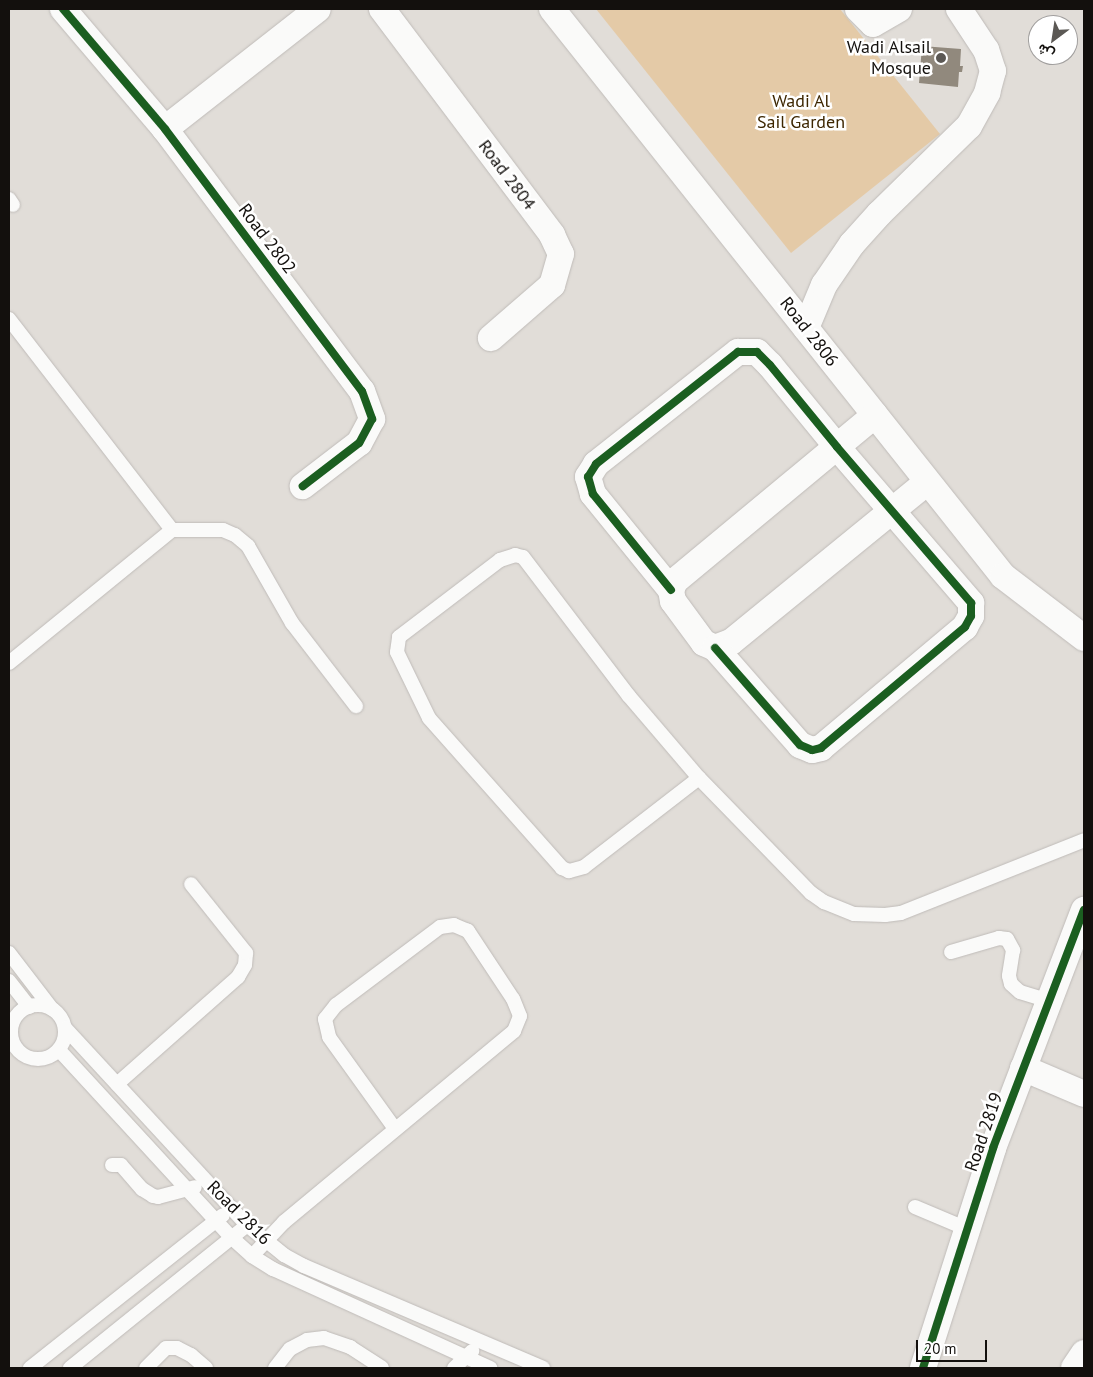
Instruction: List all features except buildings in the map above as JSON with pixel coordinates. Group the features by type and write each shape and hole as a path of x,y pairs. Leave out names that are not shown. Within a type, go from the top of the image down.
{"street":[{"name":"Road 2802","path":"63,9 165,128 362,391 372,419 359,443 302,486"},
{"path":"165,128 318,9"},
{"name":"Road 2804","path":"382,9 552,235 561,254 552,285 491,338"},
{"name":"Road 2806","path":"552,9 1003,576 1084,638"},
{"path":"858,9 873,24 899,9"},
{"path":"806,328 824,285 852,244 879,214 969,126 988,93 993,71 986,50 959,9"},
{"path":"738,352 757,352 770,364 837,447 971,604 971,616 965,627 821,748 812,750 800,745 715,648 704,643 673,601 670,590 593,494 588,477 596,464 738,352"},
{"path":"670,590 675,581 874,415"},
{"path":"715,648 731,642 928,482"},
{"name":"Road 2819","path":"923,1368 993,1148 1084,910"},
{"path":"1023,1068 1084,1094"},
{"path":"1074,1368 1084,1353"}],"lane":[{"path":"9,319 172,530"},
{"path":"9,663 172,530 224,530 235,535 248,546 292,623 356,706"},
{"path":"699,778 584,867 569,871 562,868 429,718 397,652 399,637 500,560 515,555 523,557 629,696 699,778 811,893 824,902 854,914 885,915 901,913 1084,840"},
{"path":"117,1084 238,977 245,965 246,953 191,884"},
{"path":"252,1256 284,1222 514,1031 520,1016 513,999 468,931 454,925 440,927 336,1005 325,1020 328,1037 395,1129"},
{"path":"950,952 999,938 1007,939 1013,950 1009,976 1011,984 1020,992 1049,1002"},
{"path":"9,953 60,1018 65,1028 64,1040 59,1050 48,1057 36,1060 12,1049 11,1035 13,1023 19,1013 29,1007 41,1006 52,1009"},
{"path":"9,981 29,1007"},
{"name":"Road 2816","path":"65,1028 247,1225 266,1242 304,1266 543,1368"},
{"name":"Road 2816","path":"59,1050 231,1238 252,1256 272,1269 490,1368"},
{"path":"112,1165 121,1165 142,1189 158,1197 208,1183"},
{"path":"915,1206 967,1229"},
{"path":"30,1368 232,1208"},
{"path":"70,1368 247,1225"},
{"path":"275,1368 290,1349 307,1340 324,1338 350,1347 382,1368"},
{"path":"454,1368 482,1342"},
{"path":"146,1368 166,1348 177,1348 191,1355 206,1368"}],"green space":[{"name":"Wadi Al Sail Garden","path":"596,9 840,9 940,134 791,253"}],"cycle path":[{"path":"63,9 165,129 362,391 372,419 359,443 303,486"},
{"path":"671,590 593,494 588,477 596,464 738,352 757,352 971,603 971,616 965,627 821,748 812,750 800,745 715,648"},
{"path":"923,1368 993,1148 1084,910"}],"place":[{"name":"Wadi Alsail Mosque","path":"941,58"}]}
